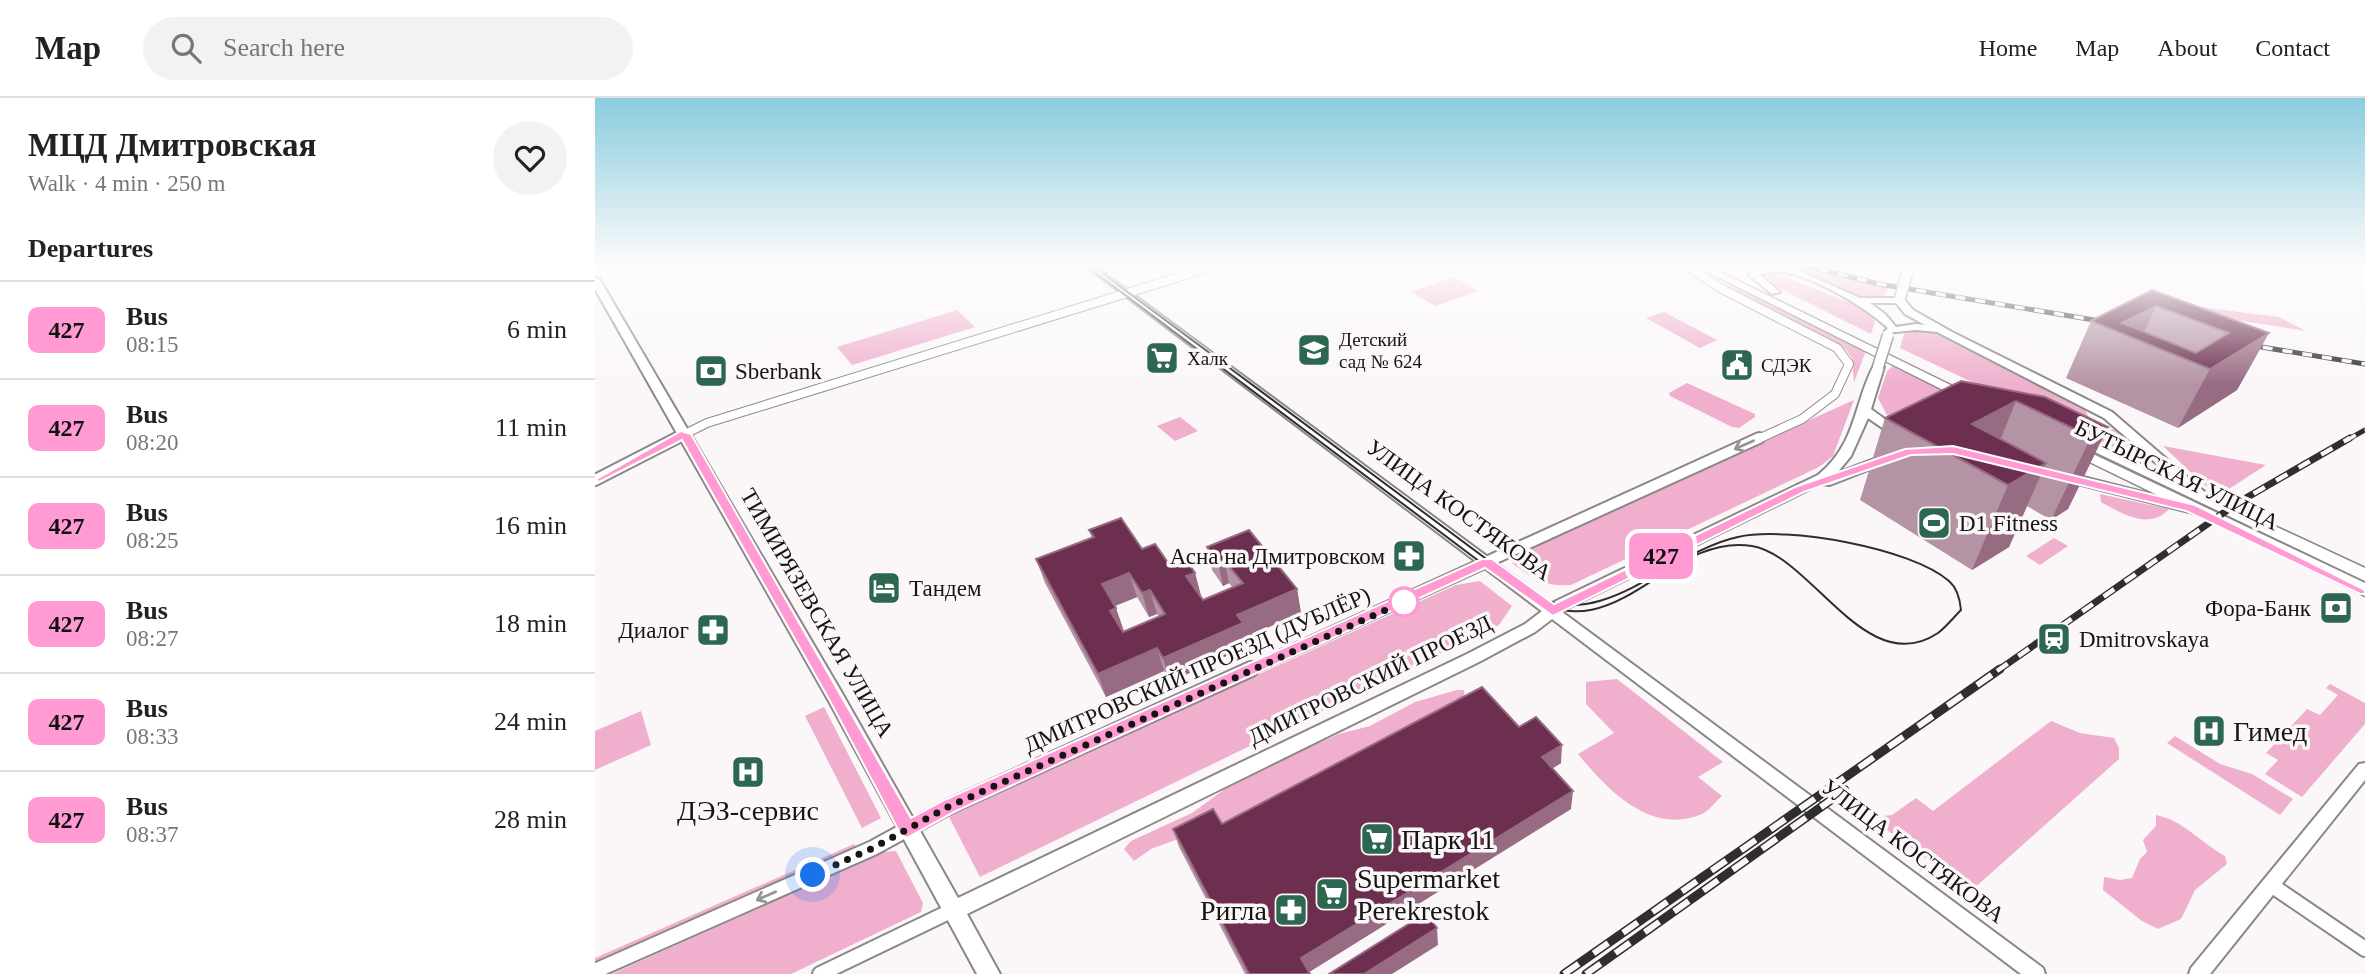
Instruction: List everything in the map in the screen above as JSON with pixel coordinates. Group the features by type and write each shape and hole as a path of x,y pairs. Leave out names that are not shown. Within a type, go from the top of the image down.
{"main road":[{"name":"ТИМИРЯЗЕВСКАЯ УЛИЦА","path":"608,305 836,698 989,974"},
{"path":"1785,305 1977,390"},
{"path":"1799,305 1985,405"},
{"path":"1864,305 1875,311 1890,331 1916,327 1948,334"},
{"name":"ДМИТРОВСКИЙ ПРОЕЗД","path":"953,910 1504,642 1530,628 1553,610 1800,489 1840,464 1851,447 1897,305"},
{"path":"1902,305 1948,334 2123,425 2204,507"},
{"path":"2063,434 2090,426 2097,418 2094,413 2065,394"},
{"path":"1864,410 1889,429 1911,438"},
{"name":"БУТЫРСКАЯ УЛИЦА","path":"2063,434 2365,590"},
{"path":"1800,489 1859,471 1897,455"},
{"path":"2049,473 2204,507"},
{"name":"БУТЫРСКАЯ УЛИЦА","path":"2204,507 2365,575"}],"street":[{"path":"595,480 714,421 1084,305"},
{"name":"УЛИЦА КОСТЯКОВА","path":"1142,305 2036,974"},
{"name":"ДМИТРОВСКИЙ ПРОЕЗД (ДУБЛЁР)","path":"595,971 873,848 948,807 1802,419 1840,387 1849,364 1837,348 1753,305"},
{"path":"2198,974 2365,769"},
{"path":"2271,885 2365,949"},
{"name":"ДМИТРОВСКИЙ ПРОЕЗД","path":"820,974 953,910"}],"shaded area":[{"path":"1762,305 1772,305 1866,351 1854,382 1852,358 1846,350"},
{"path":"1813,305 1855,305 1865,309 1875,321 1871,334"},
{"path":"2183,305 2279,317 2306,331 2155,307"},
{"path":"957,310 975,327 852,365 837,347"},
{"path":"1664,312 1717,340 1700,348 1646,318"},
{"path":"1921,330 1937,334 2085,410 2090,420 2052,420 1900,348 1904,334"},
{"path":"1894,365 2031,433 1888,417 1878,398 1887,371"},
{"path":"1687,383 1755,414 1755,417 1739,428 1732,427 1670,396 1669,393"},
{"path":"1854,400 1833,456 1819,467 1571,585 1554,585 1540,580 1512,563 1521,550"},
{"path":"1180,417 1198,431 1175,441 1157,426"},
{"path":"2112,429 2116,430 2147,462 2097,440"},
{"path":"2163,446 2266,465 2221,494 2203,484"},
{"path":"2100,494 2169,509 2153,519 2135,518 2101,502"},
{"path":"2054,538 2068,546 2040,565 2026,556"},
{"path":"1480,581 1512,606 1499,625 980,877 948,815 1456,585"},
{"path":"1617,679 1723,762 1698,777 1722,796 1705,813 1683,819 1665,819 1648,814 1616,794 1578,754 1614,733 1586,704 1586,682"},
{"path":"2330,684 2365,703 2365,724 2302,797 2265,774 2278,760 2266,753 2307,709 2320,715 2338,695 2326,688"},
{"path":"1464,690 1465,703 1292,804 1192,834 1151,849 1134,861 1124,849 1131,841 1192,813 1225,789 1261,769 1339,734 1370,726 1415,702"},
{"path":"824,707 881,818 862,828 805,716"},
{"path":"641,711 651,745 595,770 595,731"},
{"path":"2051,721 2080,733 2114,738 2119,748 2119,759 1971,891 1887,830 1883,816 1892,815 1916,798 1933,811"},
{"path":"2175,736 2220,764 2252,774 2293,799 2280,815 2167,743"},
{"path":"2156,815 2183,827 2225,856 2227,864 2195,890 2181,919 2158,929 2142,921 2103,890 2104,877 2120,880 2132,878 2140,859 2147,852 2143,840 2156,826"},
{"path":"854,844 859,850 595,966 595,958"},
{"path":"896,851 923,903 921,912 791,974 612,974 883,852"}],"building":[{"path":"2123,305 2192,305 2269,333 2210,369 2091,321","holes":["2156,306 2229,333 2196,353 2122,323"]},
{"path":"1961,381 2045,397 2108,427 2091,437 2016,401 1972,424 2046,463 2008,485 1885,418"},
{"path":"1121,518 1142,549 1155,544 1171,567 1187,561 1195,573 1186,576 1203,600 1243,583 1224,560 1218,562 1207,547 1249,530 1297,589 1237,615 1243,623 1163,658 1157,648 1098,674 1036,559 1094,537 1089,530","holes":["1129,573 1142,593 1150,590 1165,614 1123,632 1110,611 1116,608 1102,584"]},
{"name":"Парк 11","path":"1482,687 1519,727 1536,717 1562,745 1542,757 1573,791 1301,958 1310,974 1249,974 1173,829 1213,809 1222,824"},
{"path":"1426,913 1437,928 1364,974 1329,974"}],"tram line":[{"path":"1138,305 1516,589 1551,608 1582,611 1611,604 1692,557 1721,547 1752,546 1774,555 1863,629 1887,641 1912,643 1938,633 1961,610 1958,594 1949,581 1931,569 1907,559 1816,537 1760,534 1713,545 1612,597 1586,604 1561,604 1536,596 1145,305"}],"railway":[{"path":"2004,305 2112,323"},
{"path":"2243,344 2365,364"},
{"path":"2347,440 2365,430"},
{"path":"1997,671 2239,502 2350,438"},
{"path":"1564,974 2000,669"},
{"path":"1586,974 1845,790"}],"bus line":[{"name":"427","path":"595,480 685,434 836,698 907,830 948,807 1457,578 1487,562 1553,610 1800,489 1859,471 1909,451 1953,450 2190,508 2365,590"}],"place":[{"name":"Детский сад № 624","path":"1314,350"},
{"name":"Халк","path":"1162,358"},
{"name":"СДЭК","path":"1737,365"},
{"name":"Sberbank","path":"711,371"},
{"name":"D1 Fitness","path":"1934,523"},
{"name":"Асна на Дмитровском","path":"1409,556"},
{"name":"Тандем","path":"884,588"},
{"name":"Фора-Банк","path":"2336,608"},
{"name":"Диалог","path":"713,630"},
{"name":"Dmitrovskaya","path":"2054,639"},
{"name":"Гимед","path":"2209,731"},
{"name":"ДЭЗ-сервис","path":"748,772"},
{"name":"Парк 11","path":"1377,839"},
{"name":"Supermarket Perekrestok","path":"1332,894"},
{"name":"Ригла","path":"1291,910"}],"route":[{"path":"813,875 873,848 948,807 1410,599 1404,602"}]}
